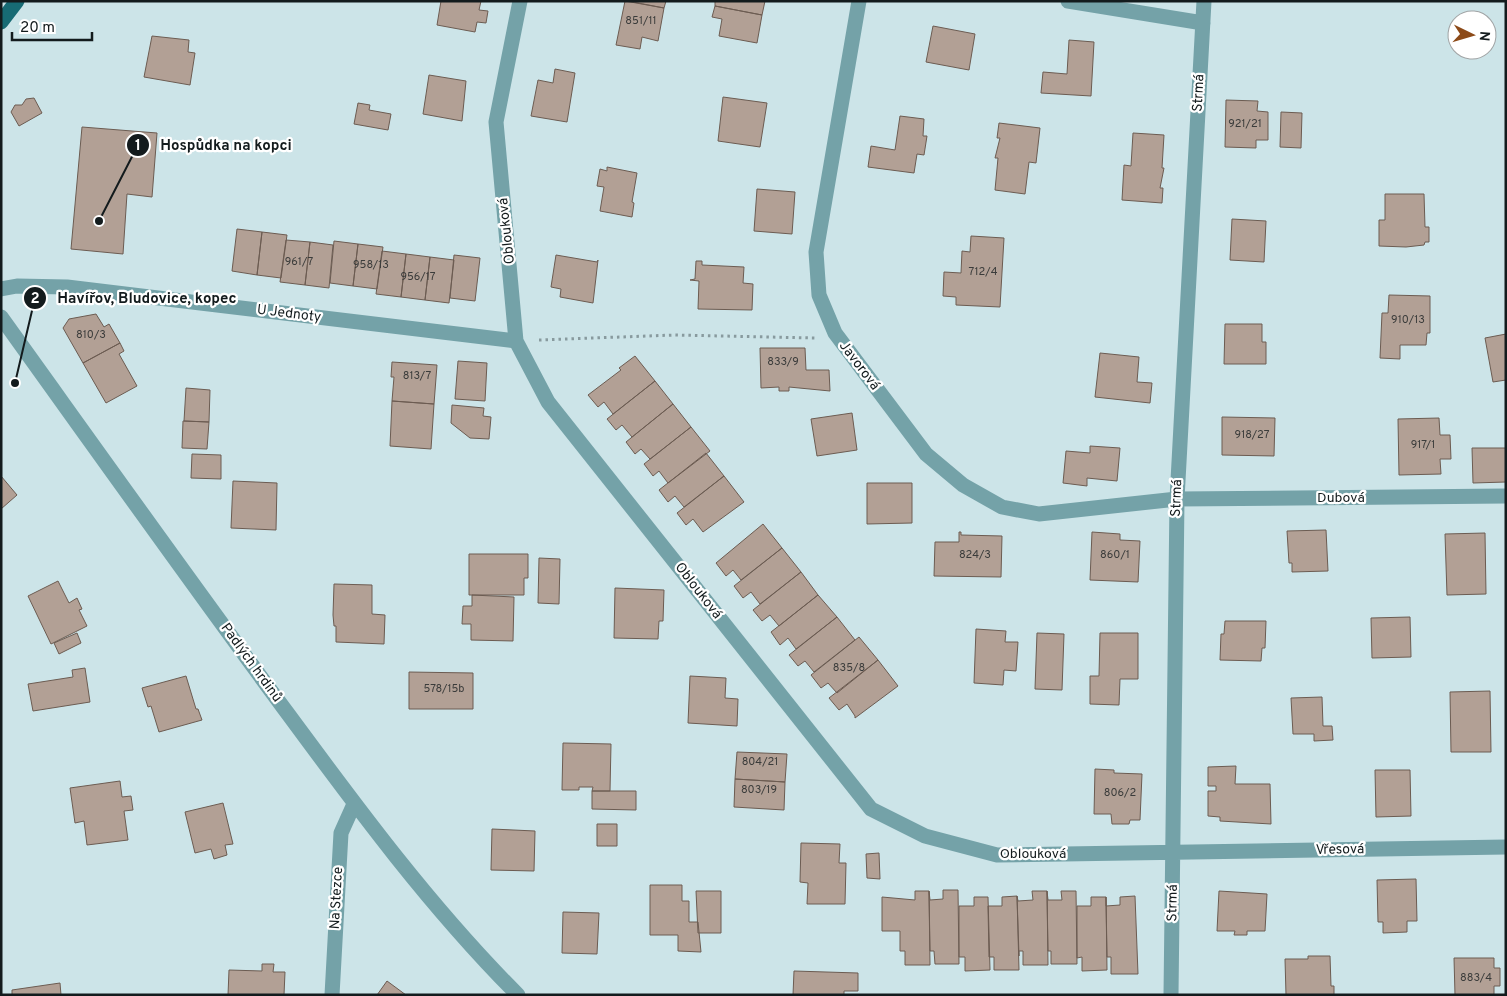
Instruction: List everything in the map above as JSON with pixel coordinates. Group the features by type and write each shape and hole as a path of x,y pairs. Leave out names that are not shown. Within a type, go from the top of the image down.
{"main road":[{"path":"1,22 17,1"}],"street":[{"name":"Oblouková","path":"520,1 496,122 516,341 548,402 871,809 925,836 997,855 1174,852"},
{"name":"Javorová","path":"859,1 816,252 819,295 835,333 926,454 963,486 1002,506 1039,514 1177,499"},
{"path":"1068,1 1203,23"},
{"name":"Strmá","path":"1171,995 1177,499 1204,1"},
{"name":"U Jednoty","path":"1,289 17,286 67,287 516,341"},
{"name":"Padlých hrdinů","path":"1,317 180,567 354,804 451,923 518,995"},
{"name":"Dubová","path":"1177,499 1506,496"},
{"name":"Na Stezce","path":"332,995 341,833 354,804"},
{"name":"Vřesová","path":"1174,852 1506,847"}],"path":[{"path":"516,341 675,335 820,338 835,333"}],"building":[{"path":"441,1 481,1 479,10 488,11 486,23 477,22 475,32 437,25"},
{"path":"625,1 664,8 658,41 642,37 640,49 616,45"},
{"path":"628,1 666,1 664,8"},
{"path":"715,1 765,1 762,15 715,6"},
{"path":"715,6 762,15 757,43 719,36 722,19 712,17"},
{"path":"933,26 975,34 969,70 926,62"},
{"path":"152,36 189,40 188,52 195,53 190,85 144,77"},
{"path":"1069,40 1094,42 1091,96 1041,93 1043,72 1067,74"},
{"path":"555,69 575,73 567,122 531,116 538,80 553,83"},
{"path":"429,75 466,81 462,121 423,114"},
{"path":"723,97 767,103 760,147 718,141"},
{"path":"34,98 42,113 19,126 11,112 15,105 22,105 26,99"},
{"path":"1226,100 1258,101 1257,111 1268,112 1268,140 1256,140 1256,148 1225,147"},
{"path":"358,103 370,105 369,110 391,114 388,130 354,124"},
{"path":"1281,112 1302,113 1301,148 1280,147"},
{"path":"900,116 924,119 923,136 927,136 924,155 917,154 914,173 868,167 871,146 895,150"},
{"path":"999,123 1040,128 1036,163 1029,162 1025,194 995,190 998,158 995,158 1000,138 997,138"},
{"path":"82,127 157,133 152,197 127,194 123,254 71,249"},
{"path":"1133,133 1164,135 1162,168 1164,168 1160,188 1163,188 1162,203 1122,200 1124,165 1131,166"},
{"path":"607,167 637,173 632,202 634,203 632,217 600,211 604,187 597,186 600,169 607,171"},
{"path":"757,189 795,192 792,234 754,231"},
{"path":"1385,194 1424,194 1425,227 1429,227 1429,242 1425,242 1424,245 1406,247 1379,246 1379,220 1385,220"},
{"path":"1232,219 1266,221 1264,262 1230,260"},
{"path":"237,229 262,232 257,275 232,271"},
{"path":"262,232 287,235 281,278 257,275"},
{"path":"971,236 1004,238 1000,307 956,305 956,297 943,296 944,272 961,273 962,251 970,252"},
{"path":"286,240 310,242 305,285 280,282"},
{"path":"334,241 358,244 353,286 330,283"},
{"path":"310,242 333,245 329,288 305,285"},
{"path":"358,244 383,247 377,289 353,286"},
{"path":"382,251 406,254 401,297 376,294"},
{"path":"406,254 430,257 425,300 401,297"},
{"path":"454,255 480,258 475,301 450,298"},
{"path":"556,255 597,262 598,260 593,303 560,297 561,289 551,287"},
{"path":"430,257 454,260 449,303 425,300"},
{"path":"696,261 702,261 702,265 744,267 743,283 753,284 752,310 698,309 699,281 690,280 695,279"},
{"path":"1389,295 1430,296 1430,333 1427,333 1426,345 1400,345 1400,359 1380,358 1382,313 1388,313"},
{"path":"96,314 104,327 109,324 120,343 83,363 63,328 69,319"},
{"path":"1225,324 1262,324 1262,342 1266,342 1266,364 1224,364"},
{"path":"1506,334 1506,380 1493,382 1485,338"},
{"path":"120,343 124,351 119,354 137,386 106,403 83,363"},
{"path":"760,348 805,348 806,370 829,370 830,391 789,387 789,391 779,391 779,387 761,388"},
{"path":"1100,353 1139,357 1137,382 1152,383 1150,403 1095,397"},
{"path":"635,356 655,381 613,414 604,402 598,407 588,395 621,370 619,368"},
{"path":"458,361 487,363 485,401 455,399"},
{"path":"392,362 437,365 434,404 392,401 394,377 391,377"},
{"path":"655,381 673,404 632,437 622,425 616,430 607,419"},
{"path":"186,388 210,390 209,422 184,421"},
{"path":"392,401 434,404 431,449 390,446"},
{"path":"673,404 691,427 650,459 641,449 635,454 626,442"},
{"path":"452,405 484,408 483,416 491,417 489,439 470,438 451,423"},
{"path":"852,413 857,450 817,456 811,419"},
{"path":"1222,417 1275,418 1274,456 1222,455"},
{"path":"1439,418 1440,435 1450,435 1451,459 1440,459 1441,474 1399,475 1398,419"},
{"path":"183,421 209,422 207,449 182,448"},
{"path":"691,427 710,451 668,483 659,471 653,476 644,464"},
{"path":"1090,446 1120,448 1117,481 1087,478 1087,486 1063,483 1066,451 1090,453"},
{"path":"1472,448 1506,448 1506,482 1473,483"},
{"path":"706,453 724,476 684,507 675,496 668,502 659,490"},
{"path":"192,454 221,455 221,479 191,478"},
{"path":"1,476 17,495 1,509"},
{"path":"724,476 744,502 703,532 693,519 686,525 677,513"},
{"path":"233,481 277,483 276,530 231,528"},
{"path":"867,483 912,483 912,523 867,524"},
{"path":"763,524 782,548 741,580 733,570 726,576 716,563"},
{"path":"1326,530 1328,571 1292,572 1292,563 1289,563 1287,531"},
{"path":"959,532 961,532 961,535 1002,536 1001,577 934,576 935,542 959,542"},
{"path":"1092,532 1120,534 1120,540 1140,541 1138,582 1090,580"},
{"path":"1485,533 1486,594 1447,595 1445,534"},
{"path":"782,548 801,572 760,604 751,592 743,598 734,586"},
{"path":"469,554 528,554 528,578 524,578 524,595 469,595"},
{"path":"539,558 560,559 559,604 538,603"},
{"path":"801,572 818,595 779,626 770,615 762,621 753,610"},
{"path":"58,581 69,603 77,598 82,609 79,610 87,626 51,644 28,596"},
{"path":"334,584 372,585 372,614 385,615 384,644 336,642 336,626 334,626 333,615"},
{"path":"615,588 664,590 663,621 659,621 658,639 614,638"},
{"path":"472,595 514,597 513,641 471,640 471,624 462,624 463,606 472,606"},
{"path":"818,595 837,617 796,649 788,638 780,645 771,632"},
{"path":"837,617 855,640 814,672 805,661 798,666 789,655"},
{"path":"1410,617 1411,657 1372,658 1371,618"},
{"path":"1225,621 1266,621 1265,648 1262,648 1261,661 1220,660 1221,634 1224,634"},
{"path":"976,629 1006,631 1005,642 1018,642 1016,671 1004,670 1003,685 974,683"},
{"path":"77,633 81,643 59,654 54,643"},
{"path":"1037,633 1064,634 1062,690 1035,689"},
{"path":"1100,633 1138,633 1138,679 1120,679 1119,705 1090,704 1090,676 1099,676"},
{"path":"859,637 878,660 837,693 828,683 821,688 811,675"},
{"path":"878,660 898,686 855,718 847,704 839,710 829,698"},
{"path":"85,668 90,702 33,711 28,684 73,677 72,670"},
{"path":"409,672 473,673 473,709 409,709"},
{"path":"186,676 196,709 198,709 202,720 159,732 151,706 148,707 142,688"},
{"path":"690,676 726,678 725,698 738,699 737,726 688,723"},
{"path":"1490,691 1491,752 1451,752 1450,692"},
{"path":"1322,697 1323,726 1332,726 1333,740 1314,741 1314,734 1293,734 1291,698"},
{"path":"563,743 611,744 610,791 592,791 593,787 579,787 579,790 562,790"},
{"path":"737,752 787,754 785,782 735,779"},
{"path":"1236,766 1235,784 1270,784 1271,824 1220,821 1220,817 1208,816 1208,791 1216,791 1216,786 1208,786 1208,767"},
{"path":"1095,769 1114,770 1114,773 1142,774 1140,820 1130,820 1129,824 1112,824 1111,814 1094,814"},
{"path":"1375,770 1410,770 1411,816 1376,817"},
{"path":"735,779 785,782 784,810 734,807"},
{"path":"120,781 122,797 131,796 133,810 124,811 128,840 87,845 84,821 75,823 70,788"},
{"path":"592,791 636,791 636,810 592,809"},
{"path":"223,803 233,844 225,845 227,855 214,859 211,849 195,853 185,812"},
{"path":"597,824 617,824 617,846 597,846"},
{"path":"492,829 535,831 534,871 491,870"},
{"path":"801,843 840,844 839,863 846,863 845,904 807,904 808,883 800,882"},
{"path":"879,853 880,879 867,878 866,854"},
{"path":"1416,879 1417,921 1407,921 1407,932 1383,933 1383,922 1378,922 1377,880"},
{"path":"650,885 682,885 682,901 689,901 689,922 698,922 701,952 678,951 678,935 650,935"},
{"path":"943,890 958,890 959,964 935,964 934,951 930,951 929,891 930,900 943,899"},
{"path":"696,891 721,891 721,933 698,933"},
{"path":"915,891 929,891 930,965 905,965 905,951 900,951 900,931 882,931 882,897 915,900"},
{"path":"1032,891 1047,891 1048,965 1023,965 1023,951 1019,951 1019,956 1017,896 1018,901 1033,900"},
{"path":"1047,891 1048,900 1062,900 1061,891 1076,891 1077,964 1051,964 1051,951 1048,951"},
{"path":"1219,891 1267,894 1265,931 1247,931 1247,935 1234,935 1235,931 1217,931"},
{"path":"1017,896 1019,970 994,970 994,957 989,957 988,906 1002,906 1002,897"},
{"path":"1135,896 1138,974 1111,974 1111,957 1107,957 1106,906 1120,905 1120,897"},
{"path":"974,897 988,897 990,970 965,971 965,957 959,957 959,906 974,906"},
{"path":"1091,897 1106,897 1107,970 1082,971 1082,957 1077,958 1077,906 1091,906"},
{"path":"563,912 599,913 597,954 562,953"},
{"path":"1308,956 1330,956 1331,986 1334,986 1334,995 1286,995 1285,959 1308,959"},
{"path":"1454,958 1494,958 1494,968 1500,968 1500,986 1494,986 1494,995 1455,995"},
{"path":"262,964 274,964 273,972 285,972 284,995 228,995 229,970 262,971"},
{"path":"794,971 858,973 858,991 844,991 844,995 793,995"},
{"path":"387,981 406,995 377,995"},
{"path":"60,983 61,995 12,995 12,990"}],"place":[{"name":"Hospůdka na kopci","path":"99,221"},
{"name":"Havířov, Bludovice, kopec","path":"15,383"}]}
